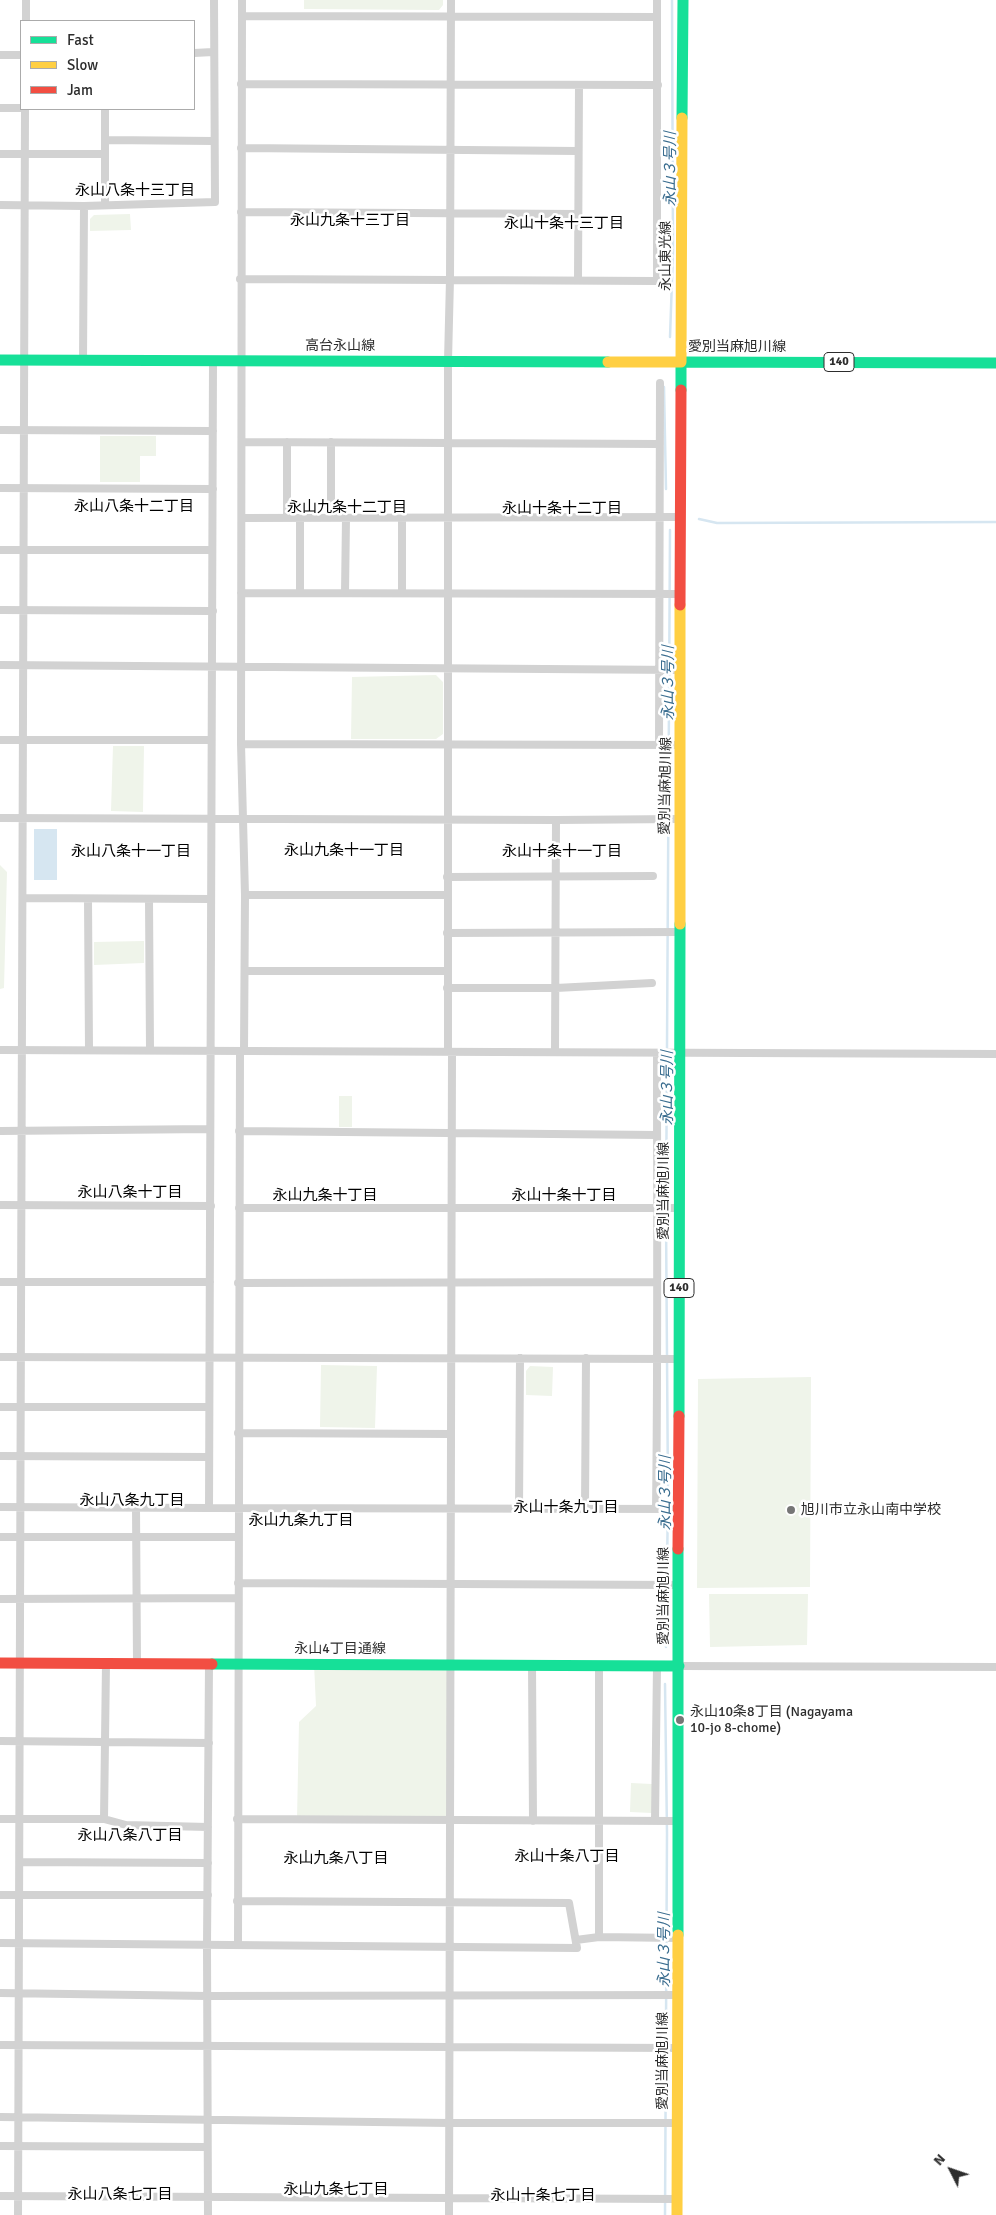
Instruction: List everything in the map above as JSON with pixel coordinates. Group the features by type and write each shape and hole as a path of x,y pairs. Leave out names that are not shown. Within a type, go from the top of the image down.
{"main road":[{"name":"永山東光線","path":"681,362 682,0"},
{"name":"高台永山線","path":"0,360 681,362"},
{"name":"愛別当麻旭川線","path":"677,2215 668,2199 674,2123 674,1995 670,1938 679,1666 676,1509 668,1359 676,1208 680,1052 676,932 677,819 670,745 677,669 670,594 681,517 681,362 996,363"},
{"name":"永山4丁目通線","path":"0,1663 679,1666"}],"street":[{"path":"26,0 26,20"},
{"path":"0,205 84,206 215,202 212,52 214,0"},
{"path":"238,1945 236,1901 239,1131 245,971 241,744 242,361 240,279 242,0"},
{"path":"449,2215 452,1133 447,933 451,0"},
{"path":"240,279 578,279 657,281 657,0"},
{"path":"242,16 657,17"},
{"path":"195,53 212,52"},
{"path":"0,55 20,55"},
{"path":"241,84 658,85"},
{"path":"578,279 579,85"},
{"path":"0,108 20,108"},
{"path":"18,2215 25,110"},
{"path":"105,110 105,205"},
{"path":"105,140 214,141"},
{"path":"241,148 578,151"},
{"path":"0,154 104,154"},
{"path":"83,360 84,206"},
{"path":"241,212 578,214"},
{"path":"209,1508 213,361"},
{"path":"241,744 670,745 662,669 670,594 660,517 660,383"},
{"path":"0,430 213,431"},
{"path":"242,442 659,444"},
{"path":"287,442 287,518"},
{"path":"331,442 331,518"},
{"path":"0,488 213,488"},
{"path":"242,518 681,517"},
{"path":"300,518 300,593"},
{"path":"345,593 346,518"},
{"path":"402,518 402,593"},
{"path":"0,550 212,550"},
{"path":"241,593 670,594"},
{"path":"0,610 212,611"},
{"path":"0,665 677,669"},
{"path":"0,740 212,740"},
{"path":"0,818 677,819"},
{"path":"555,1051 556,820"},
{"path":"448,877 557,878 653,876"},
{"path":"245,895 448,895"},
{"path":"23,898 211,899"},
{"path":"88,899 89,1050"},
{"path":"149,900 150,1050"},
{"path":"447,933 676,932"},
{"path":"245,971 447,971"},
{"path":"447,988 556,988 652,983"},
{"path":"0,1050 996,1054"},
{"path":"657,1053 657,1135 660,1208 656,1282 668,1359 659,1509"},
{"path":"0,1131 210,1129"},
{"path":"239,1131 657,1135"},
{"path":"0,1205 211,1206"},
{"path":"239,1208 676,1208"},
{"path":"0,1282 210,1282"},
{"path":"238,1283 656,1282"},
{"path":"0,1357 668,1359"},
{"path":"520,1358 520,1510"},
{"path":"585,1509 586,1358"},
{"path":"0,1407 209,1408"},
{"path":"238,1433 451,1434"},
{"path":"0,1456 208,1458"},
{"path":"0,1507 676,1509"},
{"path":"136,1508 135,1598 137,1663"},
{"path":"0,1537 238,1537"},
{"path":"238,1583 676,1585"},
{"path":"0,1599 238,1598"},
{"path":"104,1819 106,1663"},
{"path":"208,2215 207,1946 210,1664"},
{"path":"532,1665 534,1821"},
{"path":"599,1665 599,1937"},
{"path":"657,1666 658,1821"},
{"path":"679,1666 996,1667"},
{"path":"0,1741 209,1743"},
{"path":"0,1819 104,1819 126,1825 208,1827"},
{"path":"237,1819 674,1821"},
{"path":"20,1862 208,1863"},
{"path":"0,1895 208,1895"},
{"path":"0,1943 577,1948 569,1903 236,1901"},
{"path":"576,1940 599,1937 670,1938"},
{"path":"0,1993 208,1996 674,1995"},
{"path":"0,2045 674,2048"},
{"path":"0,2117 449,2124 674,2123"},
{"path":"0,2146 207,2146"},
{"path":"0,2196 668,2199"}],"shaded area":[{"path":"304,0 443,0 443,5 439,10 304,9"},
{"path":"130,214 131,230 90,231 90,219 94,215"},
{"path":"100,436 156,436 156,456 140,456 140,482 100,482"},
{"path":"436,675 443,682 443,734 436,739 351,739 352,677"},
{"path":"113,746 144,746 143,812 111,811"},
{"path":"34,829 57,829 57,880 34,880"},
{"path":"0,865 7,872 4,988 0,989"},
{"path":"144,941 144,963 94,965 94,942"},
{"path":"339,1096 352,1096 352,1127 339,1127"},
{"path":"321,1365 377,1366 375,1428 320,1427"},
{"path":"530,1366 553,1367 552,1396 526,1395 526,1371"},
{"path":"811,1377 810,1587 697,1588 698,1379"},
{"path":"709,1594 808,1594 807,1645 710,1647"},
{"path":"314,1664 451,1664 450,1821 297,1819 299,1722 316,1706"},
{"path":"631,1783 652,1784 652,1813 630,1812"}],"waterway":[{"name":"永山３号川","path":"670,337 673,251 672,0"},
{"name":"永山３号川","path":"664,387 666,489"},
{"path":"699,519 717,523 996,522"},
{"name":"永山３号川","path":"666,1647 668,1495 666,1218 670,530"},
{"name":"永山３号川","path":"665,1684 667,1833 665,2215"}],"traffic: fast":[{"path":"682,118 683,0"},
{"path":"0,360 608,362"},
{"path":"681,390 681,362 996,363"},
{"path":"679,1416 680,924"},
{"path":"678,1549 678,1935"},
{"path":"212,1664 679,1666"}],"traffic: slow":[{"path":"608,362 681,362 682,118"},
{"path":"680,605 680,924"},
{"path":"677,2215 678,1935"}],"traffic: jam":[{"path":"680,605 681,390"},
{"path":"678,1549 679,1416"},
{"path":"0,1663 212,1664"}],"place":[{"name":"旭川市立永山南中学校","path":"791,1510"},
{"name":"永山10条8丁目 (Nagayama 10-jo 8-chome)","path":"680,1720"}],"district":[{"name":"永山八条十三丁目","path":"135,191"},
{"name":"永山九条十三丁目","path":"350,221"},
{"name":"永山十条十三丁目","path":"564,224"},
{"name":"永山八条十二丁目","path":"134,507"},
{"name":"永山九条十二丁目","path":"347,508"},
{"name":"永山十条十二丁目","path":"562,509"},
{"name":"永山九条十一丁目","path":"344,851"},
{"name":"永山八条十一丁目","path":"131,852"},
{"name":"永山十条十一丁目","path":"562,852"},
{"name":"永山八条十丁目","path":"130,1193"},
{"name":"永山九条十丁目","path":"325,1196"},
{"name":"永山十条十丁目","path":"564,1196"},
{"name":"永山八条九丁目","path":"132,1501"},
{"name":"永山十条九丁目","path":"566,1508"},
{"name":"永山九条九丁目","path":"301,1521"},
{"name":"永山八条八丁目","path":"130,1836"},
{"name":"永山十条八丁目","path":"567,1857"},
{"name":"永山九条八丁目","path":"336,1859"},
{"name":"永山九条七丁目","path":"336,2190"},
{"name":"永山八条七丁目","path":"120,2195"},
{"name":"永山十条七丁目","path":"543,2196"}]}
